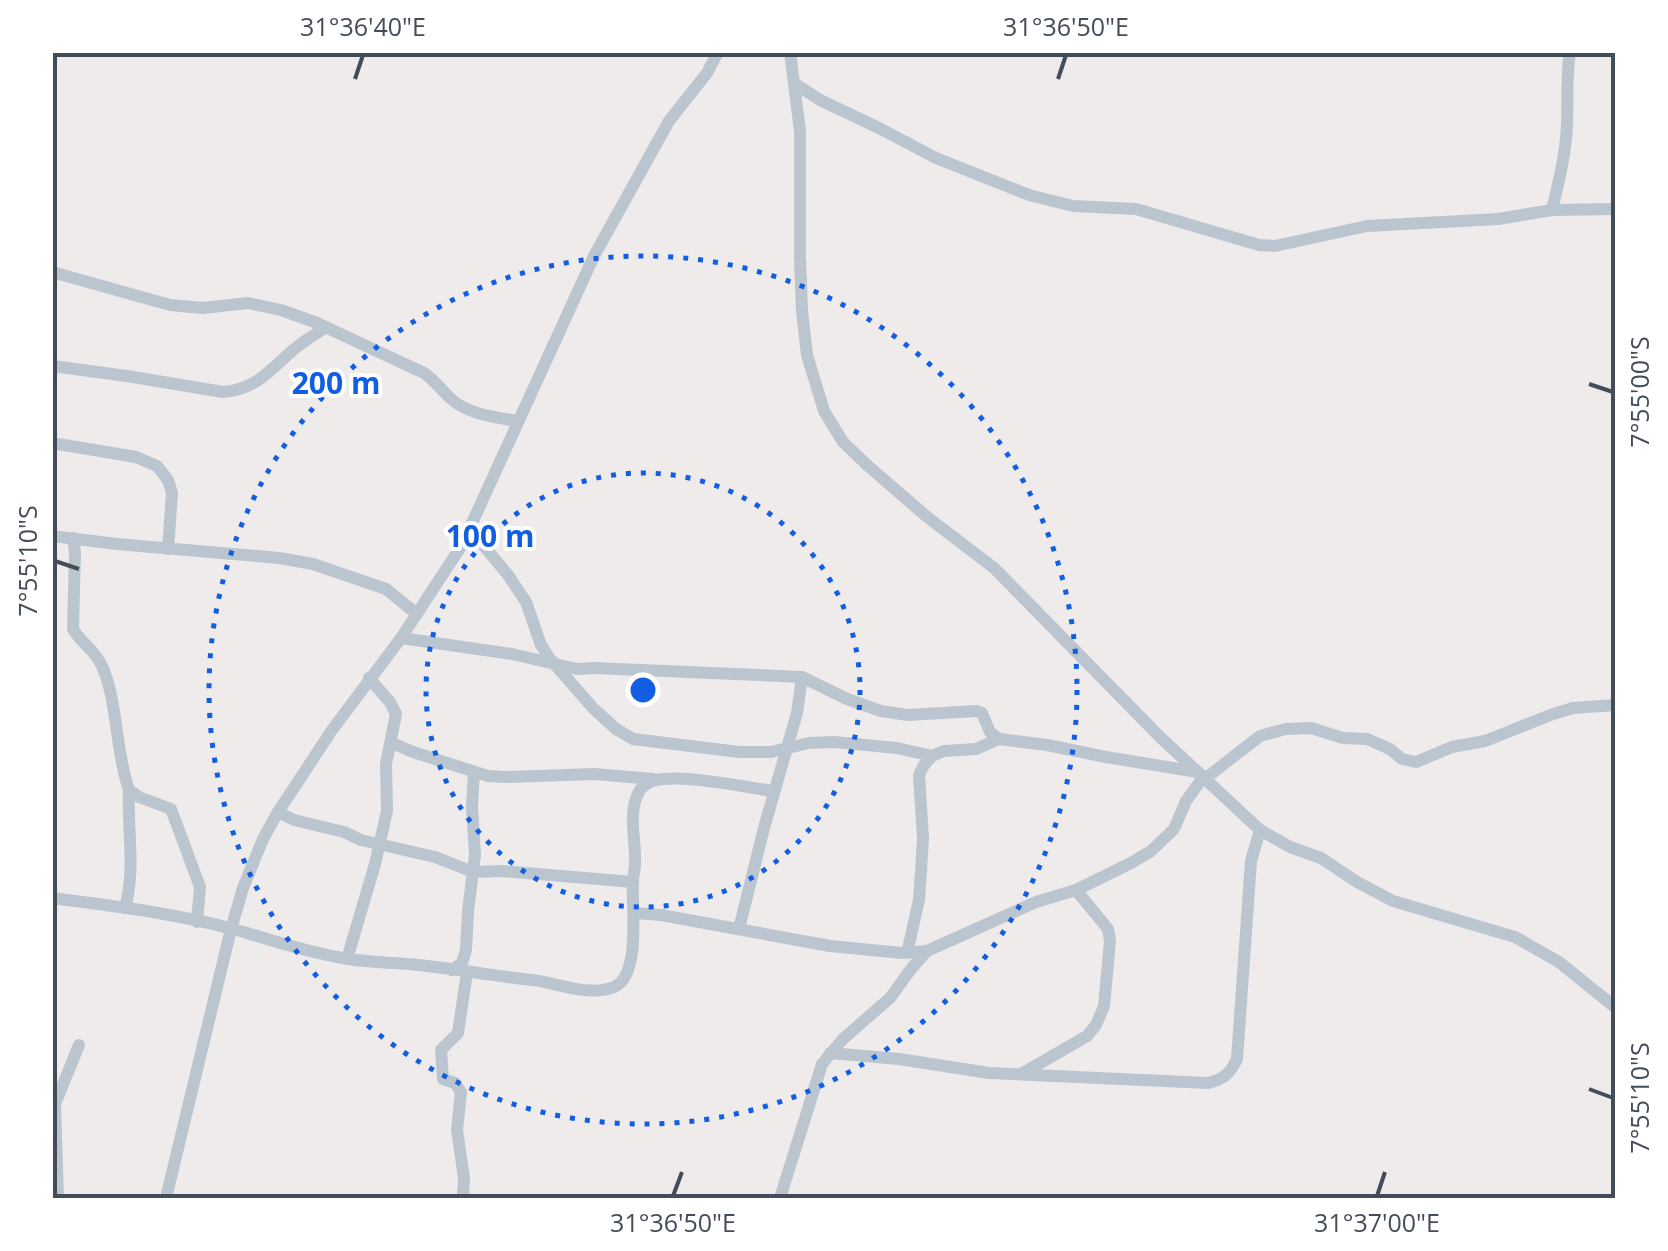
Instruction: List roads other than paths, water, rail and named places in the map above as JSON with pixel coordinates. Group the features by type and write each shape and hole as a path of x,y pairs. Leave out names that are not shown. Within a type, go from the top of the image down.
{"street":[{"path":"166,1198 231,929 263,839 332,730 401,638 462,545 594,256 668,121 708,74 718,52"},
{"path":"790,52 800,131 802,311 808,355 824,411 843,442 926,516 994,568 1260,830 1321,858 1393,901 1515,937 1559,962 1616,1008"},
{"path":"1552,210 1563,168 1570,52"},
{"path":"794,83 936,158 1029,195 1073,206 1157,213 1259,246 1367,226 1498,219 1552,210 1616,209"},
{"path":"52,272 170,305 203,308 248,303 282,310 424,372 458,404 518,421"},
{"path":"52,366 234,391 257,382 326,327"},
{"path":"52,444 136,457 157,466 172,493 168,549"},
{"path":"470,528 526,602 541,646 592,708 633,738 739,752 771,752 834,742 932,756"},
{"path":"52,536 314,564 386,589 416,614"},
{"path":"73,538 73,629 96,654 108,680 118,749 129,790 132,879 125,908"},
{"path":"401,638 577,669 802,677 881,711 908,715 976,710 999,740"},
{"path":"739,929 797,713 802,677"},
{"path":"348,959 388,811 386,776 396,714 369,678"},
{"path":"635,913 830,946 906,953 927,951 1036,902 1076,890 1131,863 1174,830 1203,775 1260,736 1311,728 1343,738 1367,739 1402,759 1416,762 1573,708 1616,705"},
{"path":"906,953 919,900 923,838 919,775 932,756 951,749 976,749 999,740 1047,745 1203,775"},
{"path":"392,742 474,772 505,778 594,774 692,780 774,791"},
{"path":"463,1198 457,1130 461,1092 455,1083 442,1079 441,1050 458,1033 459,971 466,956 474,872 474,772"},
{"path":"52,898 231,929 348,959 546,982 583,990 614,987 629,970 635,913 637,795 649,782 657,780"},
{"path":"129,790 171,809 200,887 197,922"},
{"path":"278,812 474,872 633,882"},
{"path":"830,1053 989,1073 1208,1083 1222,1080 1237,1059 1251,860 1260,830"},
{"path":"1021,1074 1087,1036 1104,1006 1108,929 1076,890"},
{"path":"780,1198 816,1081 830,1053 890,998 927,951"},
{"path":"58,1198 56,1104 80,1045"}]}
